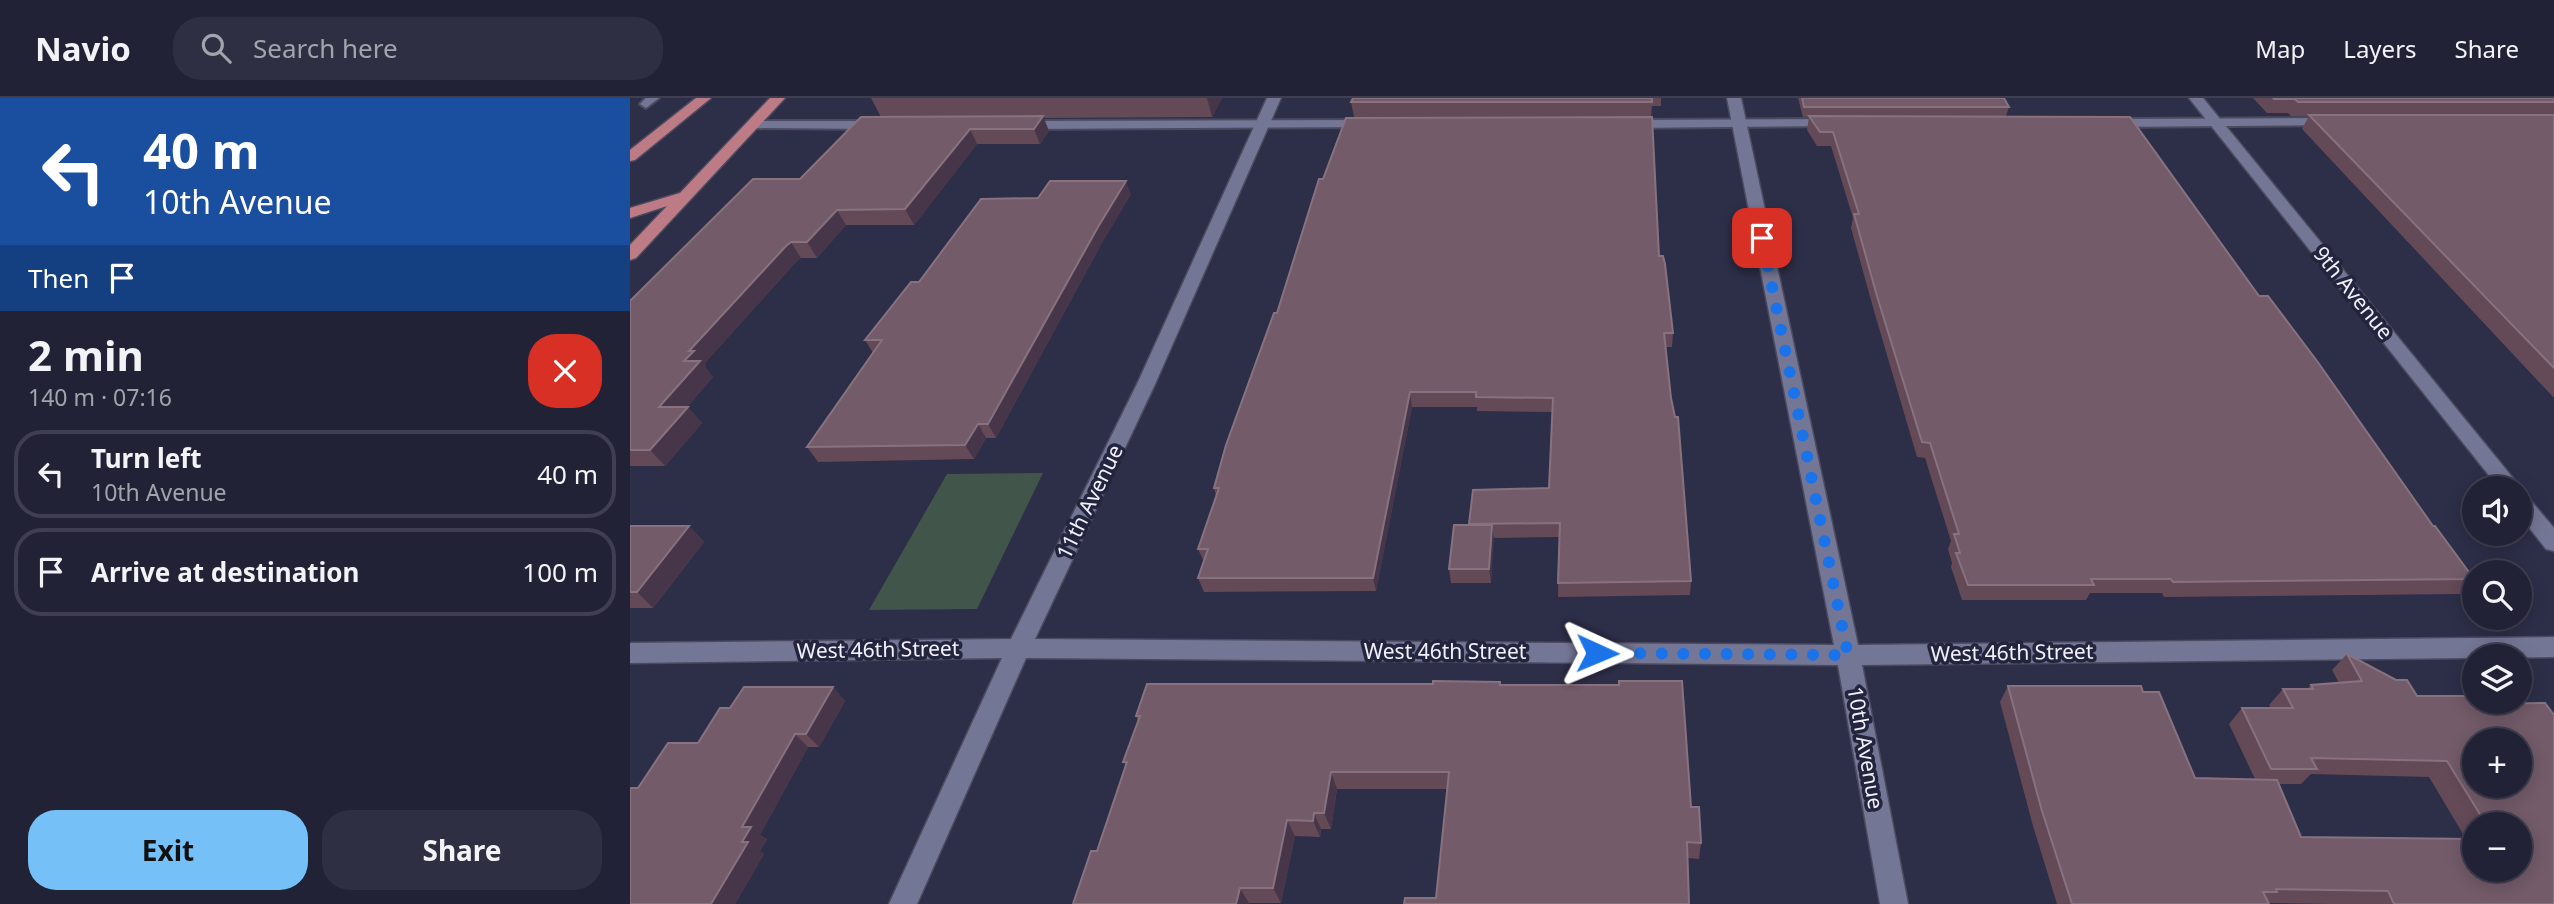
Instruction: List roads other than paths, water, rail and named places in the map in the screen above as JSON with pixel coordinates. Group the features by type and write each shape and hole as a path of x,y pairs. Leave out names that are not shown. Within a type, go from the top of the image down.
{"main road":[{"path":"630,156 704,98"},
{"path":"630,255 778,98"},
{"path":"630,213 686,196"}],"street":[{"name":"11th Avenue","path":"903,904 1018,649 1147,382 1274,98"},
{"name":"10th Avenue","path":"1734,98 1848,655 1894,904"},
{"name":"9th Avenue","path":"2196,98 2500,476"},
{"path":"2532,516 2554,543"},
{"name":"West 46th Street","path":"630,653 1018,649 1848,655 2554,647"}],"lane":[{"path":"2093,123 2337,122"},
{"path":"1612,124 1847,123"},
{"path":"1006,125 1389,124"},
{"path":"752,125 895,125"}]}
